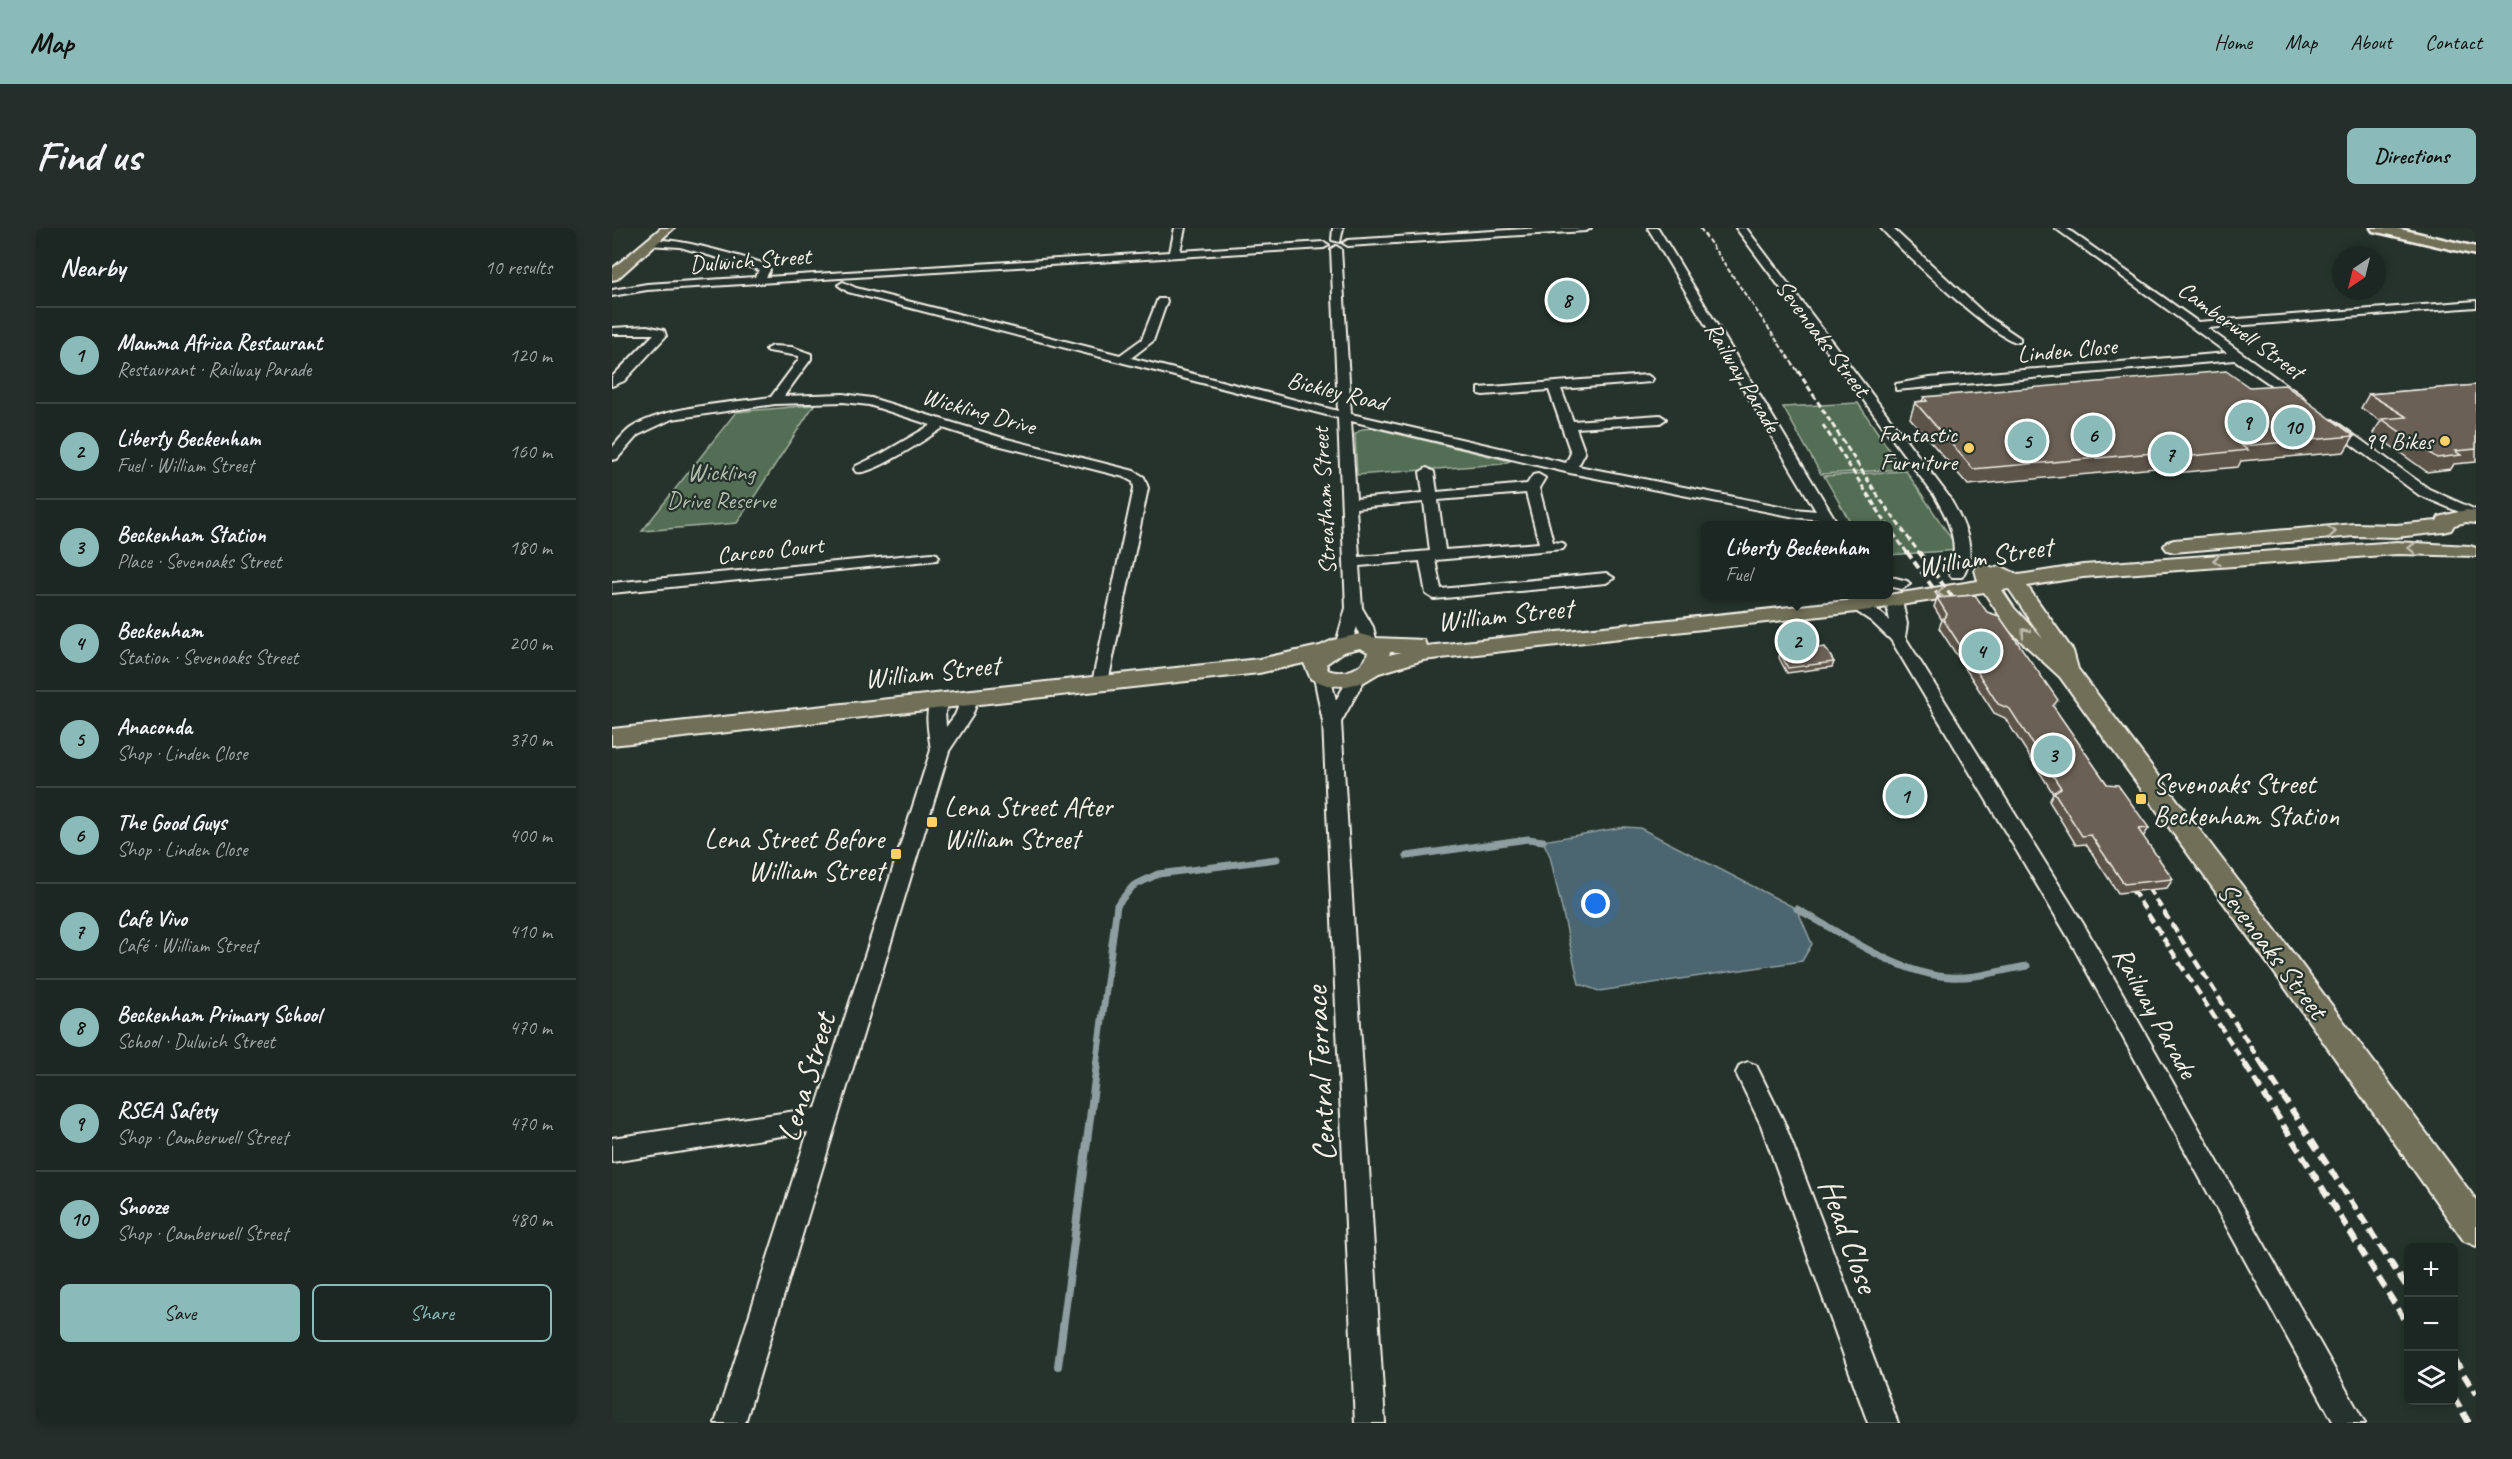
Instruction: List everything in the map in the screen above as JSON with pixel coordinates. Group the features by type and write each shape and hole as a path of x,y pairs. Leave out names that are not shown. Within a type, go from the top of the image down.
{"highway":[{"path":"2378,228 2476,251"}],"main road":[{"path":"612,276 668,228"},
{"name":"William Street","path":"1893,588 1988,574 2066,556 2354,530 2425,530 2466,516 2476,516"},
{"path":"2445,524 2448,537 2473,553"},
{"name":"William Street","path":"1893,588 1957,574 1988,574 2013,580 2083,571 2397,548 2473,553"},
{"name":"Sevenoaks Street","path":"1988,574 2041,651 2068,672 2294,976 2476,1229"},
{"name":"Sevenoaks Street","path":"2013,580 2062,651 2068,672"},
{"name":"William Street","path":"612,737 1259,666 1360,641 1372,644 1424,644 1738,610 1807,599"},
{"name":"William Street","path":"1259,666 1347,679 1422,653 1857,606 1871,599"},
{"path":"1365,672 1380,656 1379,650 1372,644"},
{"path":"1321,676 1315,663 1334,648"}],"street":[{"path":"1174,254 1180,228"},
{"name":"Streatham Street","path":"1338,228 1336,244 1350,562 1354,608 1372,644"},
{"name":"Dulwich Street","path":"612,289 1586,228"},
{"name":"Railway Parade","path":"1653,228 1829,521"},
{"name":"Sevenoaks Street","path":"1741,228 1940,494 1958,522 1962,558 1957,574"},
{"path":"1886,228 1982,317 2016,340"},
{"name":"Camberwell Street","path":"2060,228 2424,492 2476,516"},
{"path":"650,243 680,244 762,266 765,270 758,280"},
{"name":"Bickley Road","path":"843,285 852,290 1344,416 1550,464 1829,521"},
{"path":"1120,360 1147,341 1162,301"},
{"path":"2196,326 2476,304"},
{"path":"612,331 647,329 660,332 660,336 620,378 612,382"},
{"path":"772,349 792,350 805,354 805,359 776,399"},
{"name":"Linden Close","path":"1900,387 1929,382 2238,356"},
{"path":"1483,391 1647,379"},
{"path":"1554,386 1578,453 1570,468"},
{"name":"Wickling Drive","path":"612,456 633,432 657,420 776,399 843,398 862,401 1129,474 1139,480 1141,488 1101,683"},
{"path":"1568,425 1660,419"},
{"path":"861,469 888,456 941,424"},
{"path":"1348,504 1532,488 1550,464"},
{"path":"1426,472 1430,496 1434,594 1606,578"},
{"path":"1350,562 1552,547 1532,488"},
{"name":"Camberwell Street","path":"2424,492 2445,524"},
{"name":"Carcoo Court","path":"612,588 932,557"},
{"name":"Railway Parade","path":"1893,588 1899,624 1897,637"},
{"name":"Railway Parade","path":"1857,606 1877,616 1897,637 2076,931 2350,1423"},
{"name":"Streatham Street","path":"1334,648 1354,608"},
{"path":"1332,722 1365,672"},
{"name":"Central Terrace","path":"1321,676 1332,722 1370,1423"},
{"name":"Lena Street","path":"730,1423 940,750 963,716 970,697"},
{"name":"Lena Street","path":"939,701 936,712 940,750"},
{"name":"Head Close","path":"1748,1072 1772,1122 1883,1423"},
{"path":"612,1150 826,1118"}],"green space":[{"path":"1858,403 1902,469 1821,474 1783,407"},
{"name":"Wickling Drive Reserve","path":"814,405 737,523 642,531 736,412"},
{"path":"1373,428 1510,461 1502,464 1357,475 1355,434 1362,429"},
{"path":"1906,471 1959,550 1893,555 1893,521 1850,521 1824,476"}],"water":[{"path":"1624,827 1640,828 1797,909 1812,944 1802,961 1599,991 1579,984 1550,856 1543,841"}],"building":[{"path":"2226,371 2249,387 2285,385 2354,436 2242,446 2248,450 2183,457 2176,451 1973,469 1915,402 1927,401 1924,397"},
{"path":"2476,385 2476,449 2455,451 2461,455 2437,458 2382,419 2407,417 2369,394"},
{"path":"1975,595 1987,612 1999,616 2058,700 2053,706 2107,784 2118,785 2149,828 2138,829 2173,879 2124,884 2091,835 2082,836 2054,792 2061,788 2010,709 1998,704 1943,619 1947,614 1937,598"},
{"path":"1825,647 1834,662 1788,668 1780,653"}],"waterway":[{"path":"1407,856 1528,839 1543,841"},
{"path":"1096,1066 1117,905 1133,886 1158,874 1277,859"},
{"path":"1797,909 1870,951 1929,974 1969,977 2027,966"},
{"path":"1058,1366 1097,1064"}],"railway":[{"path":"1700,228 1799,373"},
{"path":"1798,371 1880,499 1920,554"},
{"path":"1823,425 1885,521"},
{"path":"1893,533 1908,554"},
{"path":"1907,552 1950,611"},
{"path":"1919,552 1961,609"},
{"path":"2140,875 2263,1066"},
{"path":"2124,877 2246,1066"},
{"path":"2245,1064 2404,1319"},
{"path":"2262,1064 2404,1283"},
{"path":"2458,1365 2476,1394"},
{"path":"2458,1404 2469,1423"}],"place":[{"name":"Beckenham Primary School","path":"1567,300"},
{"name":"RSEA Safety","path":"2247,422"},
{"name":"Snooze","path":"2293,427"},
{"name":"The Good Guys","path":"2093,435"},
{"name":"Anaconda","path":"2027,441"},
{"name":"99 Bikes","path":"2445,441"},
{"name":"Fantastic Furniture","path":"1969,448"},
{"name":"Cafe Vivo","path":"2170,454"},
{"name":"Liberty Beckenham","path":"1797,641"},
{"name":"Beckenham","path":"1981,651"},
{"name":"Beckenham Station","path":"2053,755"},
{"name":"Mamma Africa Restaurant","path":"1905,796"},
{"name":"Sevenoaks Street Beckenham Station","path":"2141,799"},
{"name":"Lena Street After William Street","path":"932,822"},
{"name":"Lena Street Before William Street","path":"896,854"}]}
